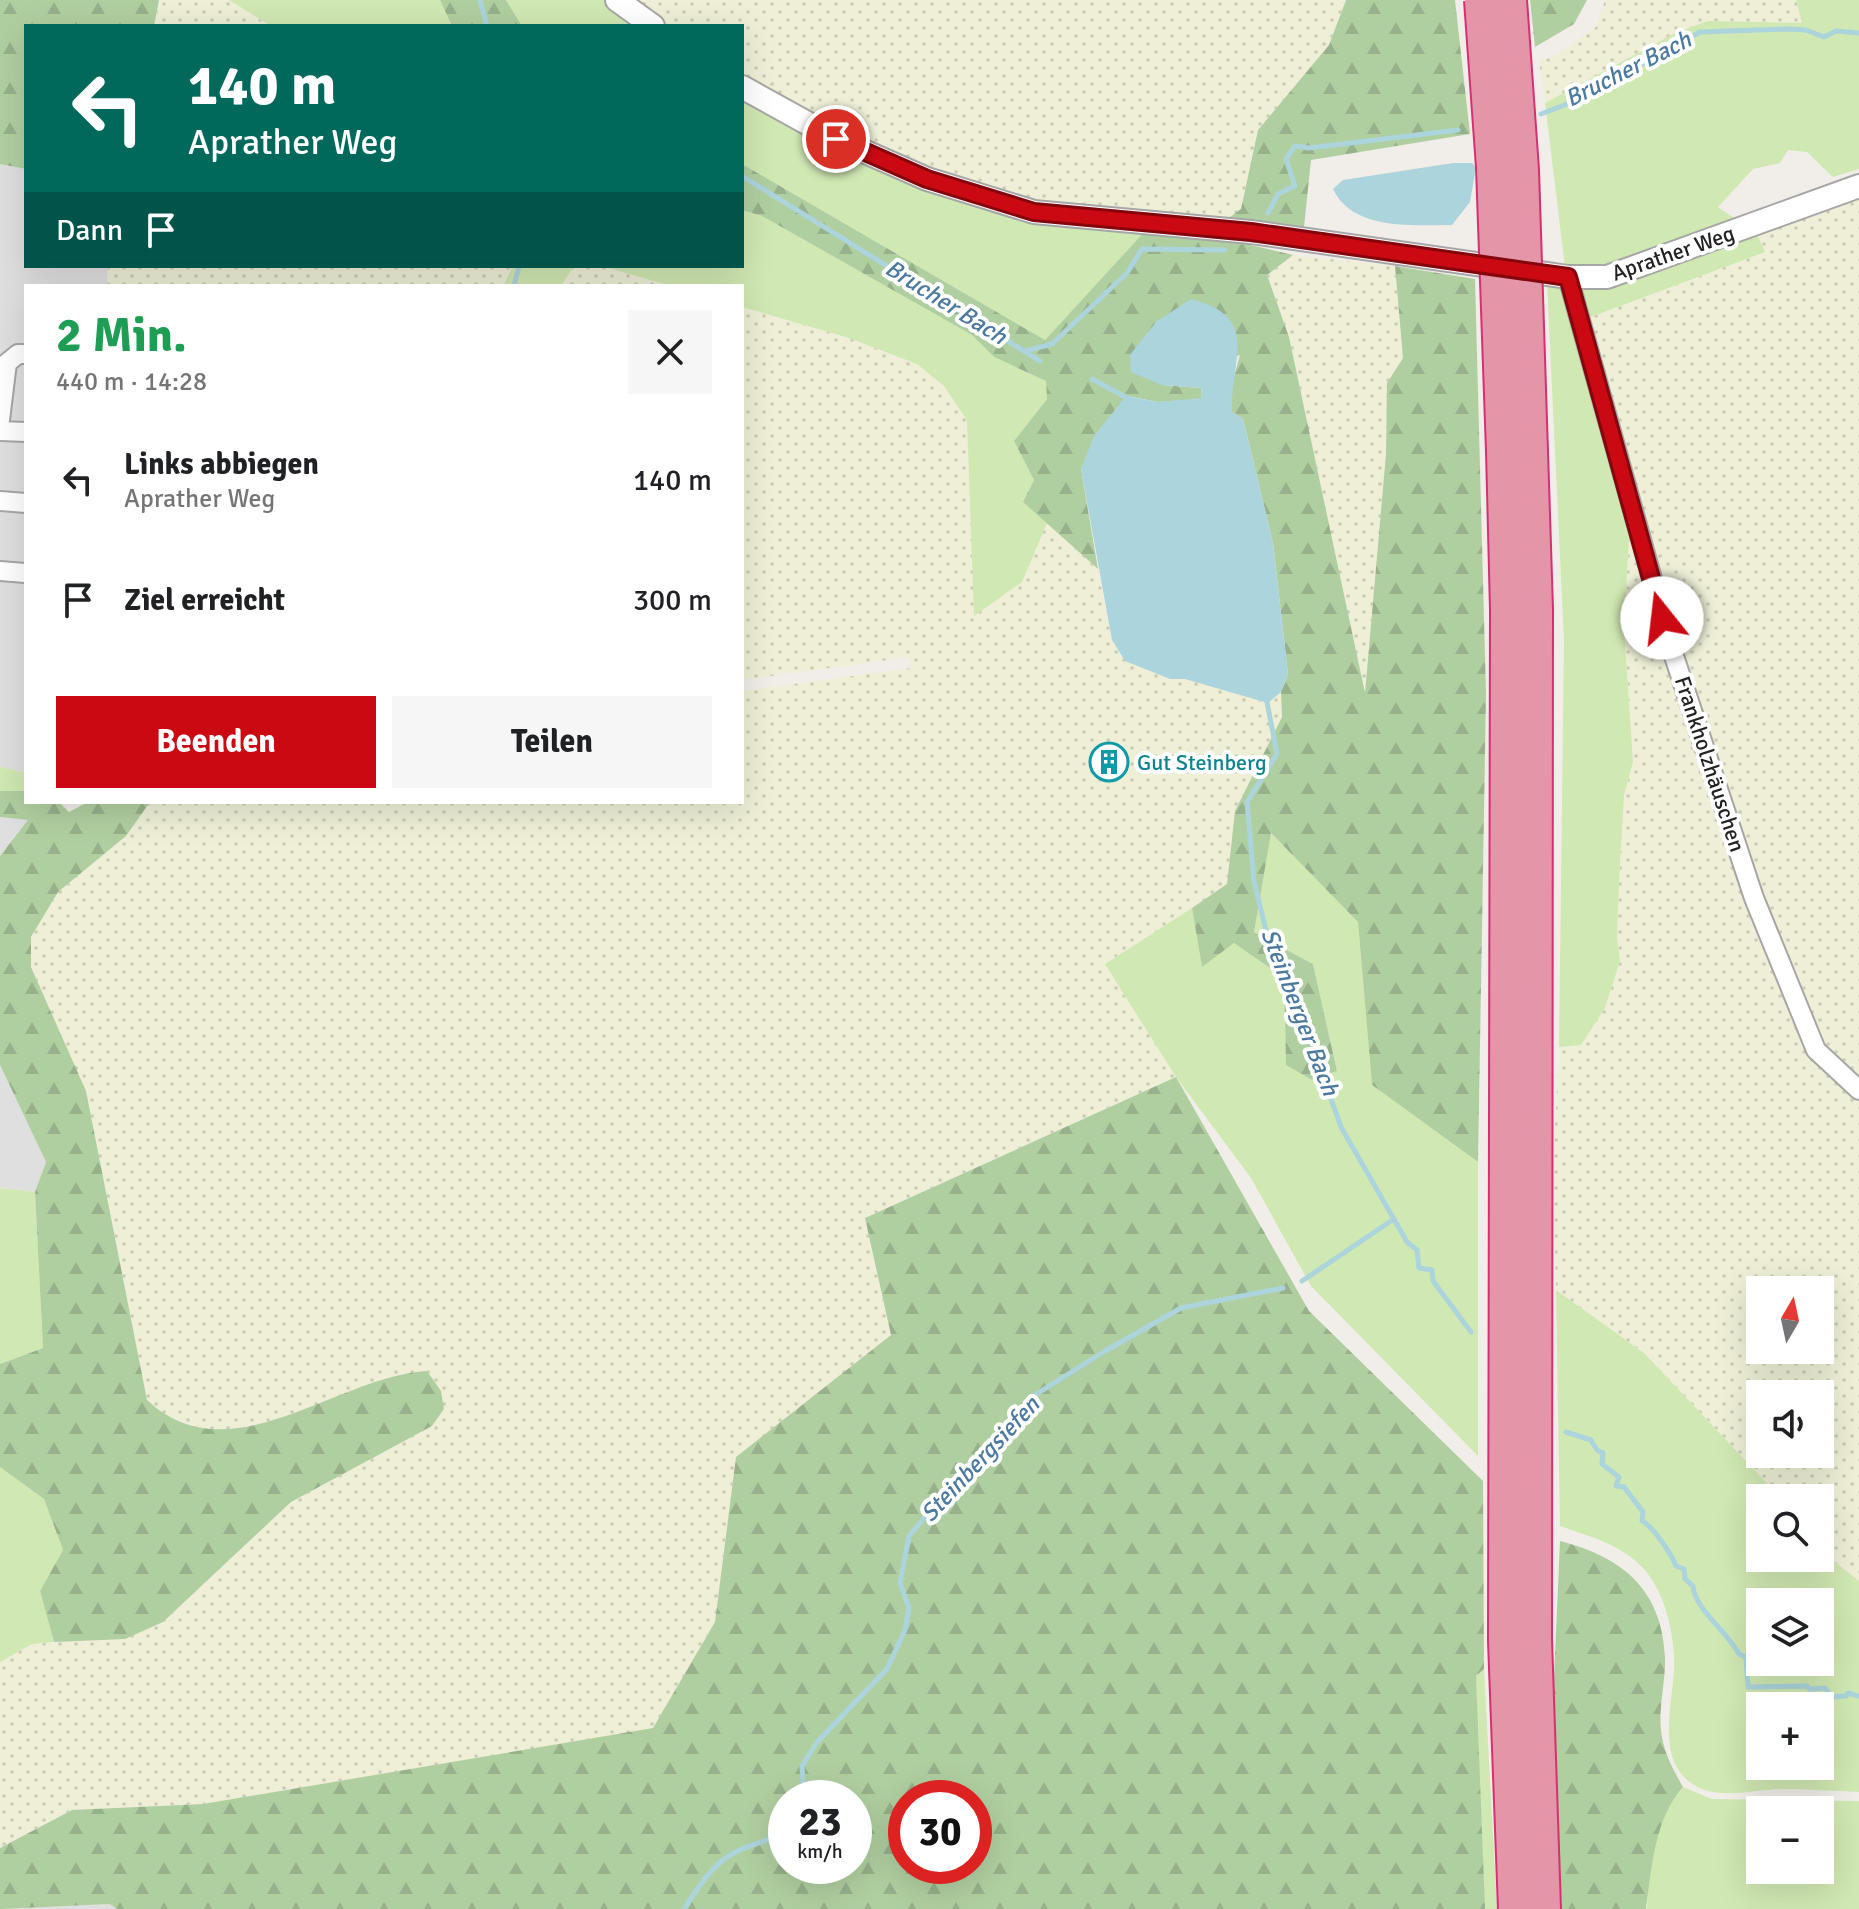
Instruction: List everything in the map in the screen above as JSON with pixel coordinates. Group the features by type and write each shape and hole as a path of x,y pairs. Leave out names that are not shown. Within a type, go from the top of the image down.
{"highway":[{"path":"1482,0 1517,452"},
{"path":"1509,0 1521,170 1517,452 1508,610 1520,1009 1520,1640 1516,1909"},
{"path":"1520,1640 1543,1909"}],"street":[{"path":"617,0 650,24"},
{"name":"Aprather Weg","path":"744,88 836,139 927,179 1034,212 1251,232 1568,277 1607,277 1859,186"},
{"name":"Frankholzhäuschen","path":"1568,277 1671,647 1754,898 1816,1050 1859,1090"},
{"path":"0,420 7,363 18,354 24,354"},
{"path":"0,431 24,432"},
{"path":"0,501 24,503"},
{"path":"0,571 24,573"}],"shaded area":[{"path":"0,164 24,169 24,268 108,268 107,284 24,284 24,773 0,767"},
{"path":"0,817 29,820 0,856"},
{"path":"0,1065 46,1162 35,1192 0,1188"},
{"path":"110,1904 117,1909 0,1909 4,1908"}],"green space":[{"path":"0,0 159,0 154,24 24,24 24,169 0,164"},
{"path":"159,0 229,0 268,24 154,24"},
{"path":"229,0 440,0 451,24 268,24"},
{"path":"440,0 506,0 521,24 451,24"},
{"path":"506,0 603,0 636,24 521,24"},
{"path":"630,0 1346,0 1329,45 1258,130 1241,210 1230,217 1195,220 1034,202 949,178 846,135 744,78 744,24 662,24"},
{"path":"1346,0 1455,0 1470,134 1311,160 1304,227 1230,217 1241,209 1258,130 1329,45"},
{"path":"1530,0 1587,0 1574,24 1535,47"},
{"path":"1605,0 1796,0 1803,23 1708,21 1677,32 1545,103 1539,61 1553,57 1596,27"},
{"path":"1796,0 1859,0 1859,169 1833,177 1807,152 1788,150 1780,163 1753,169 1718,207 1757,234 1765,252 1588,318 1630,518 1624,629 1633,762 1624,795 1617,938 1620,961 1605,1008 1581,1045 1559,1047 1564,641 1547,282 1565,267 1545,103 1677,32 1708,21 1802,23"},
{"path":"744,101 864,164 996,213 1145,231 1045,340 744,165"},
{"path":"744,165 1045,340 1145,231 1216,237 1293,255 1267,275 1289,337 1365,693 1386,454 1387,383 1403,358 1395,266 1475,279 1486,694 1478,1162 1372,1085 1358,922 1271,833 1254,932 1313,964 1337,1071 1312,1080 1286,1065 1284,978 1234,943 1202,967 1192,908 1227,884 1235,811 1282,717 1281,692 1288,674 1273,543 1243,419 1232,412 1231,387 1240,355 1162,385 1201,388 1202,399 1158,402 1127,396 1081,469 1098,569 1023,502 1034,480 1014,441 1047,399 1046,381 994,357 972,335 762,216 744,211"},
{"path":"1859,199 1859,1084 1827,1053 1800,1001 1727,802 1588,318 1764,252 1757,234"},
{"path":"744,211 762,216 972,335 994,357 1046,381 1047,399 1014,441 1034,480 1023,502 1047,523 1022,582 974,616 967,420 944,386 917,364 849,338 744,308 744,284 664,284 609,268 744,268"},
{"path":"1293,255 1395,266 1403,358 1387,383 1386,454 1365,696 1289,337 1267,275"},
{"path":"108,268 512,268 504,284 107,284"},
{"path":"512,268 573,268 562,284 504,284"},
{"path":"573,268 609,268 664,284 562,284"},
{"path":"744,308 849,338 917,364 944,386 967,420 975,615 1022,582 1047,523 1098,569 1112,640 1170,679 1185,678 1268,703 1281,692 1282,717 1235,811 1227,885 1105,964 1176,1077 865,1218 891,1335 736,1457 715,1622 653,1729 203,1804 72,1810 0,1848 0,1662 32,1644 76,1641 163,1622 291,1502 432,1426 403,1373 272,1421 211,1432 164,1416 147,1400 85,1091 31,967 31,937 58,892 126,836 149,804 744,804 744,691 912,668 909,657 744,680"},
{"path":"1630,518 1810,1053 1859,1097 1859,1581 1834,1561 1834,1484 1768,1484 1753,1468 1834,1468 1834,1380 1746,1380 1746,1461 1644,1353 1556,1290 1553,1169 1559,1047 1581,1045 1605,1008 1620,961 1617,938 1624,795 1633,762 1624,629"},
{"path":"0,767 24,773 24,791 0,791"},
{"path":"0,791 24,791 24,804 61,804 69,812 84,804 149,804 126,836 58,892 31,937 31,967 86,1091 147,1400 179,1421 213,1429 248,1426 284,1417 392,1377 427,1371 441,1391 444,1409 432,1426 291,1502 163,1622 125,1639 54,1642 40,1591 63,1550 44,1499 0,1467 0,1364 43,1348 35,1192 46,1162 0,1065 0,856 28,820 0,817"},
{"path":"1270,832 1358,922 1372,1085 1478,1162 1478,1456 1311,1286 1251,1178 1176,1077 1105,964 1192,908 1202,967 1234,943 1284,978 1286,1064 1312,1080 1337,1071 1313,964 1254,932"},
{"path":"1176,1077 1309,1311 1483,1481 1484,1669 1476,1676 1485,1909 117,1909 110,1904 0,1909 0,1848 72,1810 203,1804 653,1728 715,1622 736,1457 891,1335 865,1218"},
{"path":"0,1188 35,1192 43,1348 0,1364"},
{"path":"1556,1290 1644,1353 1746,1461 1746,1468 1753,1468 1768,1484 1746,1484 1746,1572 1834,1572 1834,1561 1859,1581 1859,1792 1780,1789 1720,1793 1702,1789 1685,1778 1675,1764 1670,1748 1674,1655 1661,1596 1649,1575 1633,1558 1603,1542 1560,1526"},
{"path":"0,1467 44,1499 63,1550 40,1591 54,1642 32,1644 0,1662"},
{"path":"1560,1541 1602,1556 1635,1580 1656,1612 1662,1633 1665,1657 1660,1717 1662,1737 1683,1787 1673,1800 1660,1829 1646,1909 1562,1909 1552,1723"},
{"path":"1484,1669 1497,1909 1482,1909 1476,1676"},
{"path":"1683,1787 1712,1799 1746,1799 1746,1884 1834,1884 1834,1801 1859,1801 1859,1909 1647,1909 1655,1844 1666,1814"}],"water":[{"path":"1453,163 1472,163 1476,167 1470,202 1452,225 1402,225 1369,219 1342,203 1333,189 1343,180"},
{"path":"1191,299 1213,307 1227,317 1235,329 1237,358 1232,412 1243,419 1273,543 1288,674 1281,692 1268,703 1185,679 1170,679 1125,661 1112,640 1081,469 1094,436 1126,396 1158,402 1202,398 1201,388 1162,385 1131,372 1130,355 1156,322"}],"waterway":[{"name":"Brucher Bach","path":"480,0 486,24"},
{"name":"Brucher Bach","path":"1541,114 1575,101 1700,32 1787,29 1806,30 1824,37 1836,31 1859,33"},
{"name":"Brucher Bach","path":"1268,213 1278,194 1295,186 1286,159 1295,146 1309,148 1458,130"},
{"name":"Brucher Bach","path":"744,177 1040,361"},
{"name":"Brucher Bach","path":"1025,351 1052,344 1127,273 1142,249 1225,250"},
{"path":"514,284 518,268"},
{"name":"Steinberger Bach","path":"1092,379 1131,400"},
{"name":"Steinberger Bach","path":"1266,697 1277,754 1247,802 1254,882 1266,930 1295,997 1341,1127 1407,1242 1417,1250 1419,1268 1432,1270 1433,1281 1471,1332"},
{"name":"Steinbergsiefen","path":"1302,1281 1394,1219"},
{"name":"Steinbergsiefen","path":"803,1780 802,1766 817,1742 887,1669 905,1630 909,1608 900,1583 909,1536 962,1473 1035,1395 1181,1308 1283,1288"},
{"name":"Steinberger Bach","path":"1566,1432 1591,1440 1603,1453 1602,1464 1619,1477 1616,1486 1624,1487 1643,1512 1642,1521 1662,1541 1676,1566 1684,1569 1685,1579 1693,1586 1705,1612 1739,1654 1746,1657 1748,1687 1807,1686 1810,1689 1825,1688 1832,1697 1846,1696 1848,1693 1859,1696"},
{"name":"Steinbergsiefen","path":"684,1909 706,1877 725,1858 768,1840"}],"place":[{"name":"Gut Steinberg","path":"1109,762"}],"route":[{"path":"836,139 927,179 995,203 1034,212 1082,219 1251,232 1568,277 1662,618"}]}
